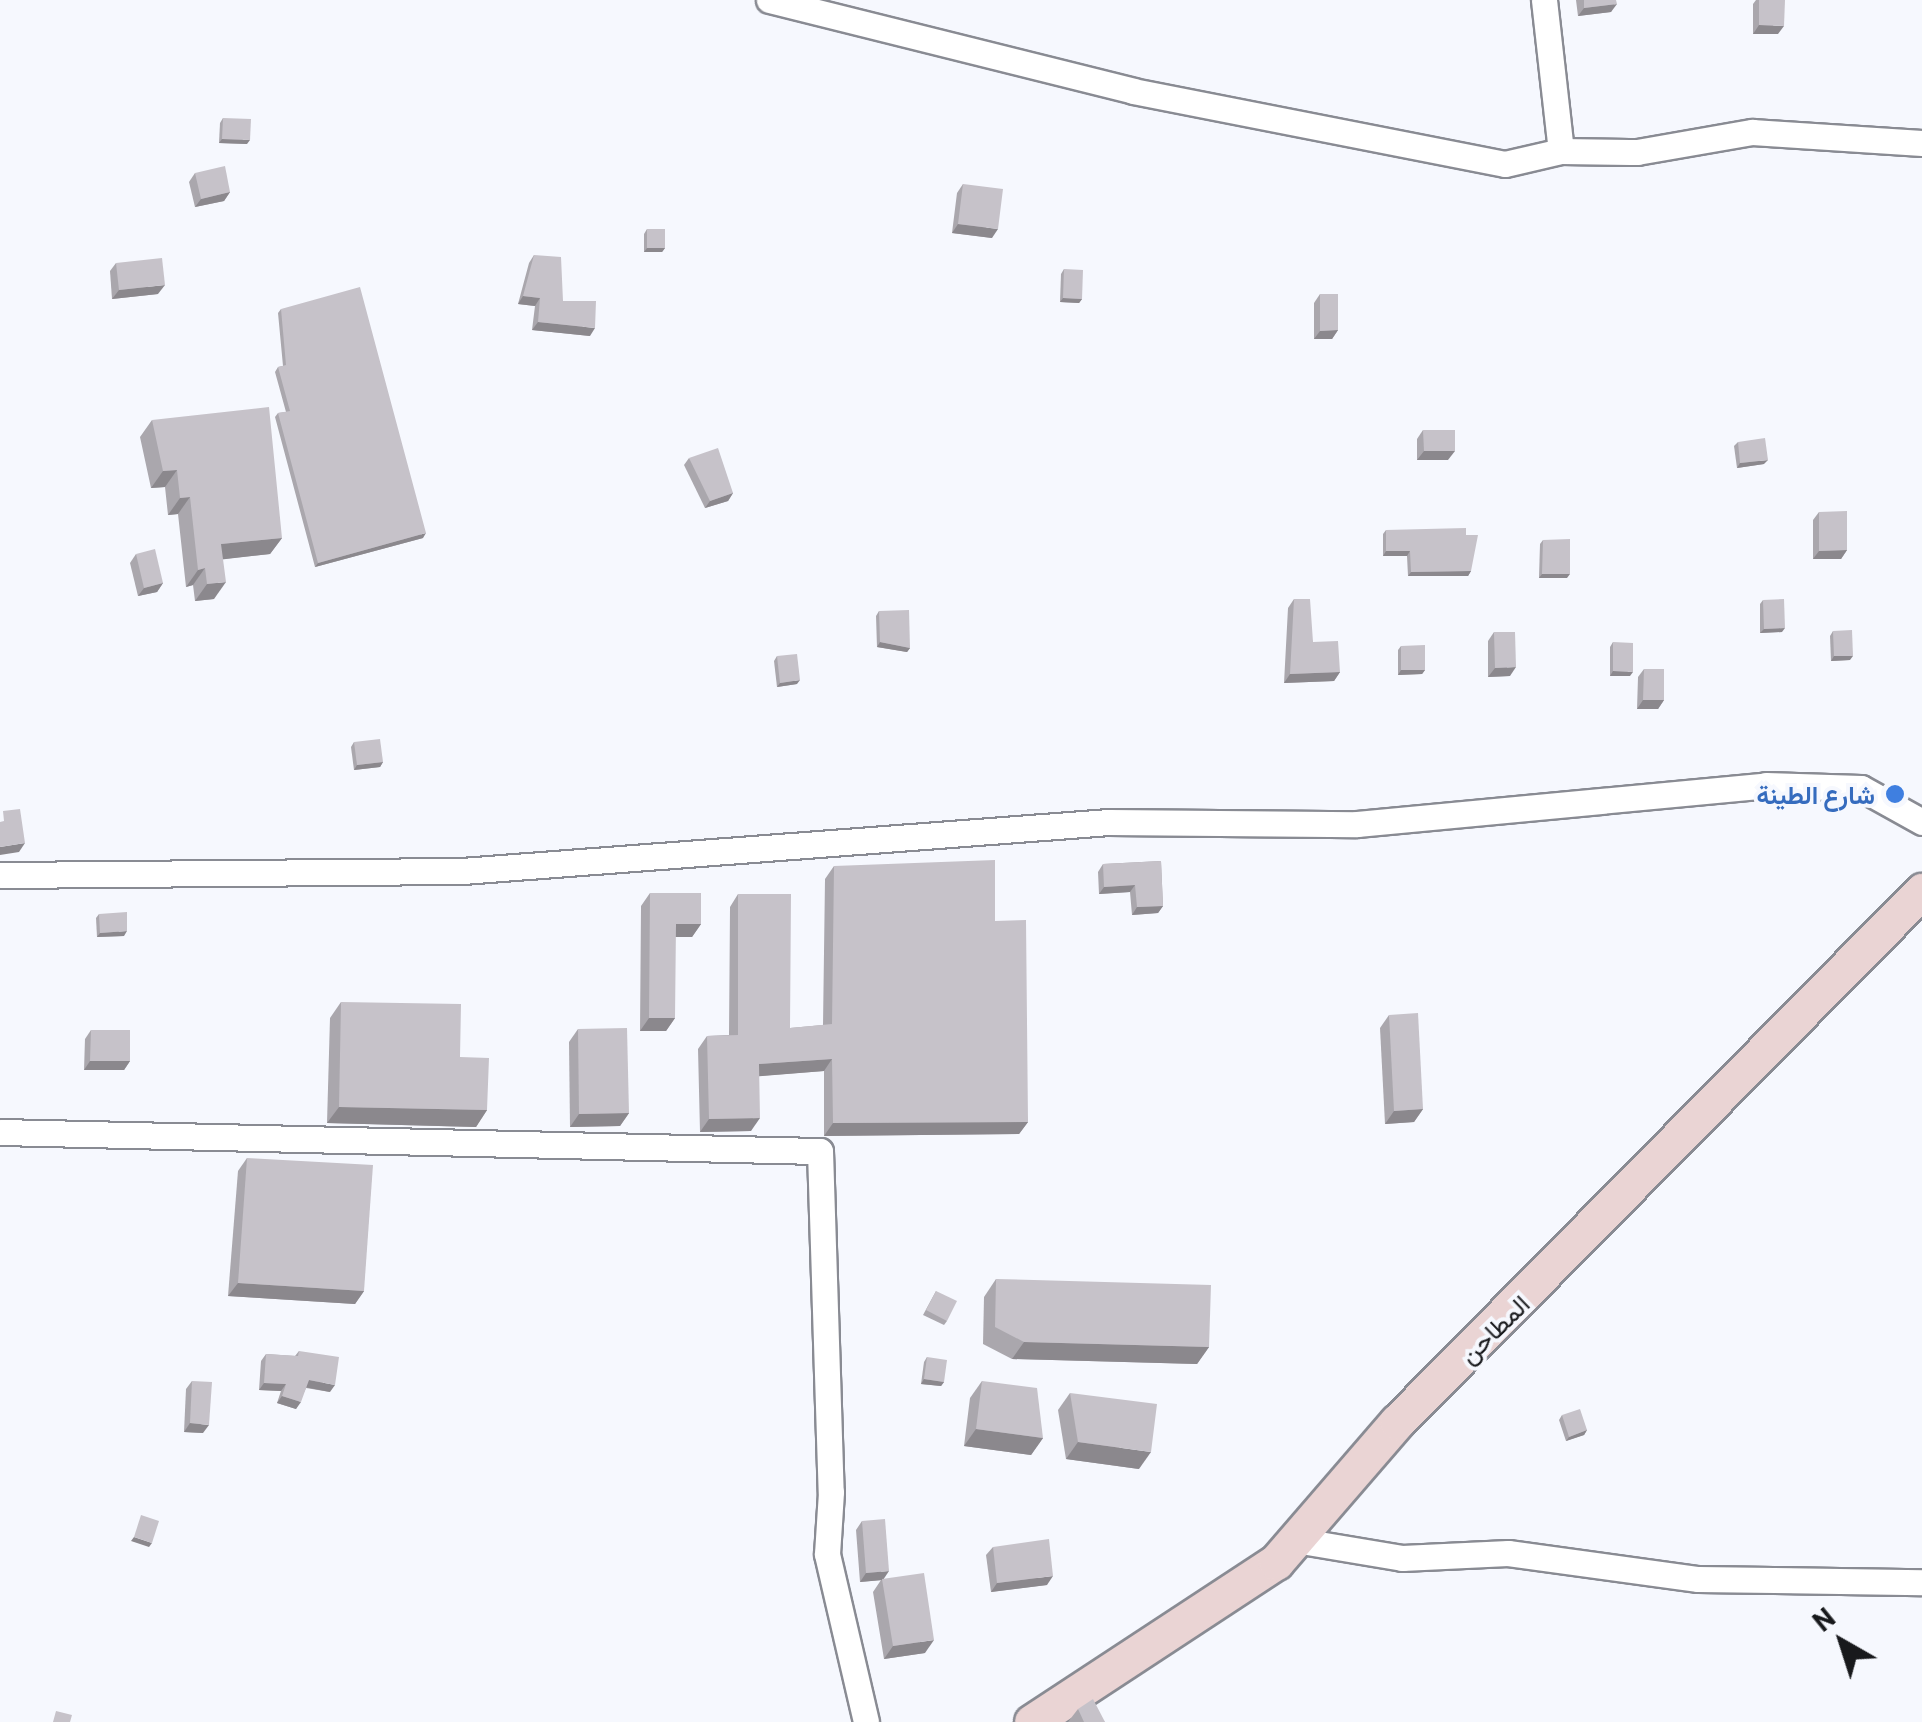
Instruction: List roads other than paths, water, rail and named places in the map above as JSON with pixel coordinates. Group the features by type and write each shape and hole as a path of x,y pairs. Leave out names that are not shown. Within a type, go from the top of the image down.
{"main road":[{"name":"المطاحن","path":"1032,1722 1258,1578 1397,1422 1922,891"}],"street":[{"path":"769,0 1132,91 1505,164 1561,151 1636,152 1752,132 1922,143"},
{"path":"1544,0 1561,151"},
{"path":"0,875 462,871 1109,822 1357,824 1766,785 1861,788 1922,822"},
{"path":"0,1132 820,1151 831,1492 827,1554 866,1722"},
{"path":"1295,1540 1402,1558 1508,1553 1698,1579 1922,1582"}],"place":[{"name":"شارع الطينة","path":"1895,794"}]}
